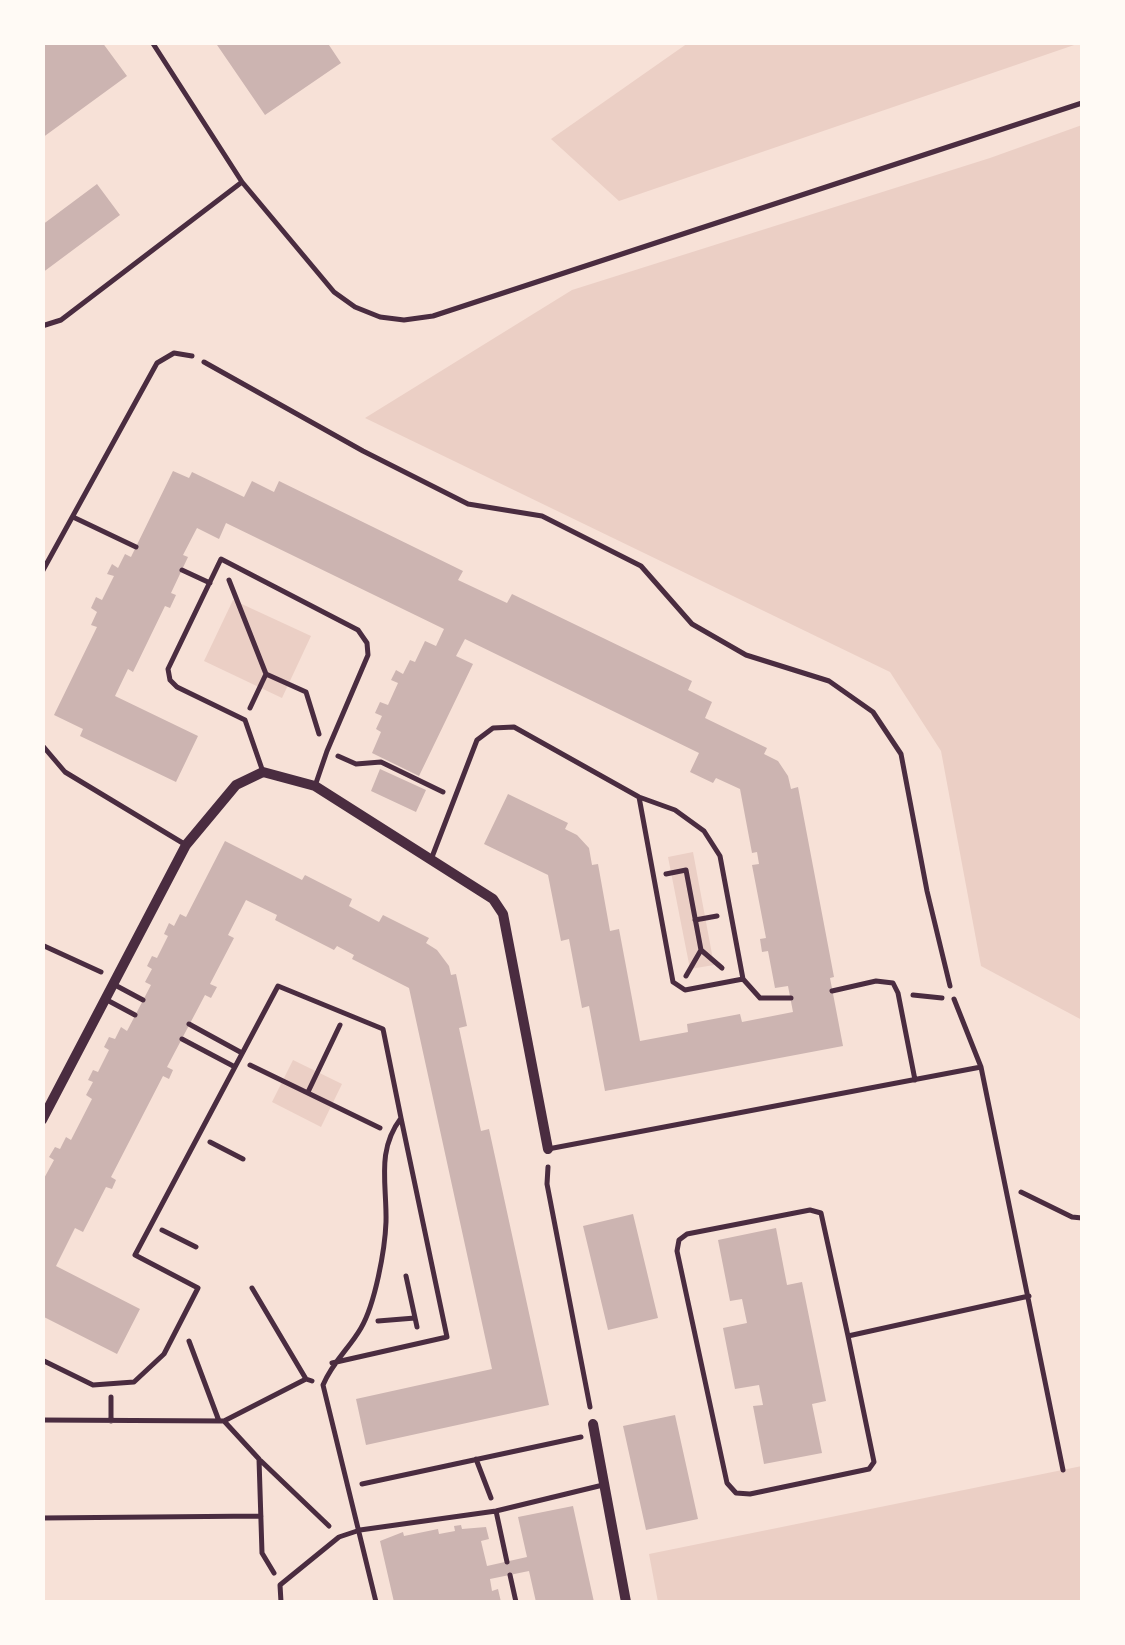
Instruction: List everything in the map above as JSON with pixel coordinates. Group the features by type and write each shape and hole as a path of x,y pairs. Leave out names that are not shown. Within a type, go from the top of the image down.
{"street":[{"path":"42,1120 186,845 236,785 263,772 316,786 493,899 503,914 548,1148"},
{"path":"594,1429 626,1602"}],"lane":[{"path":"152,42 242,182 334,292 380,318 404,320 433,316 1082,104"},
{"path":"42,326 61,320 242,182"},
{"path":"42,572 158,363 174,354 192,356"},
{"path":"73,517 136,547"},
{"path":"263,772 244,720 170,680 168,669 221,560 358,630 367,643 368,656 316,786"},
{"path":"182,570 210,583"},
{"path":"432,857 477,740 493,728 514,727 639,797 676,810 704,831 720,856 743,979 760,998 791,998"},
{"path":"42,745 66,772 186,845"},
{"path":"639,797 673,982 685,990 743,979"},
{"path":"832,991 876,981 893,983 915,1080"},
{"path":"116,982 143,1000"},
{"path":"42,1360 93,1385 134,1382 164,1354 198,1288 135,1255 278,986 384,1028 447,1338 332,1362"},
{"path":"954,999 982,1068 1063,1470"},
{"path":"107,1000 135,1015"},
{"path":"189,1024 239,1060"},
{"path":"182,1039 239,1060"},
{"path":"548,1148 982,1068"},
{"path":"376,1602 323,1385 332,1362 365,1322 386,1224 383,1164 390,1133 401,1118"},
{"path":"810,1210 821,1213 848,1336 874,1462 869,1469 750,1494 736,1493 726,1483 677,1251 679,1240 687,1234 810,1210"},
{"path":"848,1336 1029,1296"},
{"path":"281,1602 280,1584 340,1537 360,1530 496,1511 606,1485"},
{"path":"496,1511 507,1562"},
{"path":"510,1575 516,1602"}],"path":[{"path":"192,356 363,452 468,504 542,516 642,566 692,624 746,655 829,681 873,712 902,754 937,938 954,999 898,993"},
{"path":"221,560 266,674 306,692 327,751 356,764 380,762 455,798"},
{"path":"244,720 266,674"},
{"path":"654,876 686,870 701,950 726,971 743,979"},
{"path":"42,945 116,982"},
{"path":"680,987 701,950"},
{"path":"308,1093 346,1014"},
{"path":"239,1060 390,1133"},
{"path":"349,1487 594,1429 548,1184 548,1148"},
{"path":"227,1150 243,1159"},
{"path":"1006,1185 1072,1217 1082,1218"},
{"path":"180,1240 196,1248"},
{"path":"379,1267 406,1276 433,1270"},
{"path":"406,1276 420,1344"},
{"path":"42,1420 222,1421 306,1379 252,1288"},
{"path":"365,1322 415,1318"},
{"path":"191,1345 222,1421 340,1537"},
{"path":"111,1406 112,1420"},
{"path":"259,1459 262,1554 280,1584"},
{"path":"476,1460 496,1511"},
{"path":"42,1518 262,1516"}],"shaded area":[{"path":"688,43 1080,43 619,201 551,139"},
{"path":"1082,125 1082,1020 981,966 941,751 890,672 365,418 572,290 990,158"},
{"path":"233,600 311,636 282,698 204,661"},
{"path":"693,852 714,965 690,969 668,857"},
{"path":"293,1060 342,1084 321,1127 272,1102"},
{"path":"1082,1466 1082,1602 658,1602 649,1554"}],"building":[{"path":"42,42 102,42 127,76 42,138"},
{"path":"215,42 327,42 341,63 265,115"},
{"path":"97,184 120,215 42,273 42,225"},
{"path":"173,471 189,478 192,472 244,497 252,481 274,492 279,481 463,571 458,580 507,603 512,594 692,681 688,690 712,702 705,718 767,748 764,754 778,761 791,789 798,787 843,1046 605,1091 589,1006 582,1008 569,939 561,941 548,875 484,844 508,794 568,823 565,829 589,848 592,865 598,864 610,931 619,929 640,1041 688,1032 687,1024 740,1014 742,1022 793,1012 788,986 775,988 768,951 762,952 760,939 766,938 752,865 759,864 757,852 752,853 740,789 716,778 713,783 690,772 699,753 465,639 456,656 473,664 419,776 372,753 381,732 376,729 382,716 375,713 380,702 388,705 398,683 391,680 396,670 403,674 410,660 415,662 425,641 436,646 444,629 226,523 219,539 197,528 183,555 188,557 171,593 176,595 170,608 165,606 133,672 128,669 115,696 198,736 176,782 80,736 83,729 54,715 97,627 91,625 97,612 91,608 96,597 102,600 114,576 107,574 112,564 118,568 125,554 131,557"},
{"path":"380,769 426,790 416,812 371,791"},
{"path":"225,841 302,880 305,875 352,899 349,906 379,922 383,915 429,938 426,943 437,950 451,975 456,974 467,1026 459,1028 481,1131 489,1129 549,1405 366,1445 356,1399 492,1369 409,988 352,959 354,955 337,946 334,950 275,920 277,915 246,900 228,935 234,938 210,984 217,987 211,998 205,995 167,1067 173,1070 169,1079 163,1076 111,1177 116,1180 112,1189 106,1187 83,1232 75,1228 56,1266 140,1309 117,1354 42,1316 42,1182 54,1160 49,1157 55,1147 60,1149 66,1137 71,1140 92,1099 86,1095 93,1082 88,1080 93,1070 98,1072 109,1050 104,1047 109,1037 115,1039 121,1027 127,1031 151,985 145,982 152,969 147,966 152,956 157,958 168,936 164,934 169,923 174,926 180,914 186,917"},
{"path":"633,1214 658,1318 608,1330 583,1226"},
{"path":"776,1228 787,1285 802,1282 826,1401 812,1404 822,1453 764,1464 753,1406 763,1405 759,1385 735,1389 723,1328 747,1323 742,1299 730,1301 718,1240"},
{"path":"675,1415 698,1519 646,1530 623,1426"},
{"path":"573,1506 594,1602 536,1602 529,1571 490,1579 492,1591 498,1589 501,1602 394,1602 380,1541 403,1532 404,1536 438,1529 439,1534 455,1531 454,1526 486,1527 489,1539 481,1541 487,1566 527,1557 518,1517"}]}
